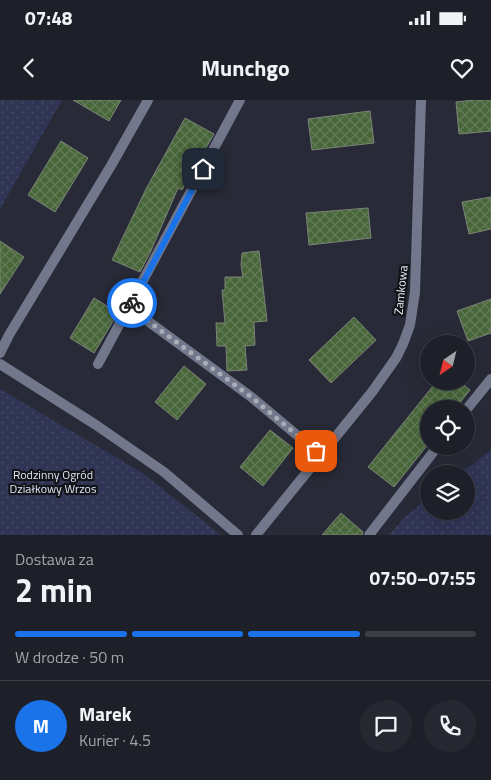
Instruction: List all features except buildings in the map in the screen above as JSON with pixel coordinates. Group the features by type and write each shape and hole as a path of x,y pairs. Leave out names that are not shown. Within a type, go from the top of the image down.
{"street":[{"path":"0,353 8,336 112,164 148,100"},
{"path":"98,364 130,308 240,100"},
{"name":"Zamkowa","path":"256,535 372,392 396,358 410,325 415,292 417,256 421,100"},
{"path":"130,308 250,396 322,456"},
{"path":"0,364 96,425 164,472 238,535"},
{"path":"474,400 491,379"},
{"path":"369,535 431,455"}],"green space":[{"path":"0,100 62,100 0,209"},
{"name":"Rodzinny Ogród Działkowy Wrzos","path":"0,389 141,472 221,535 0,535"},
{"path":"491,450 491,535 389,535 407,515 420,505 420,520 475,520 475,465 472,465"}],"way so far":[{"path":"132,303 130,308 250,396 316,451"}],"route":[{"path":"132,303 203,169"}]}
